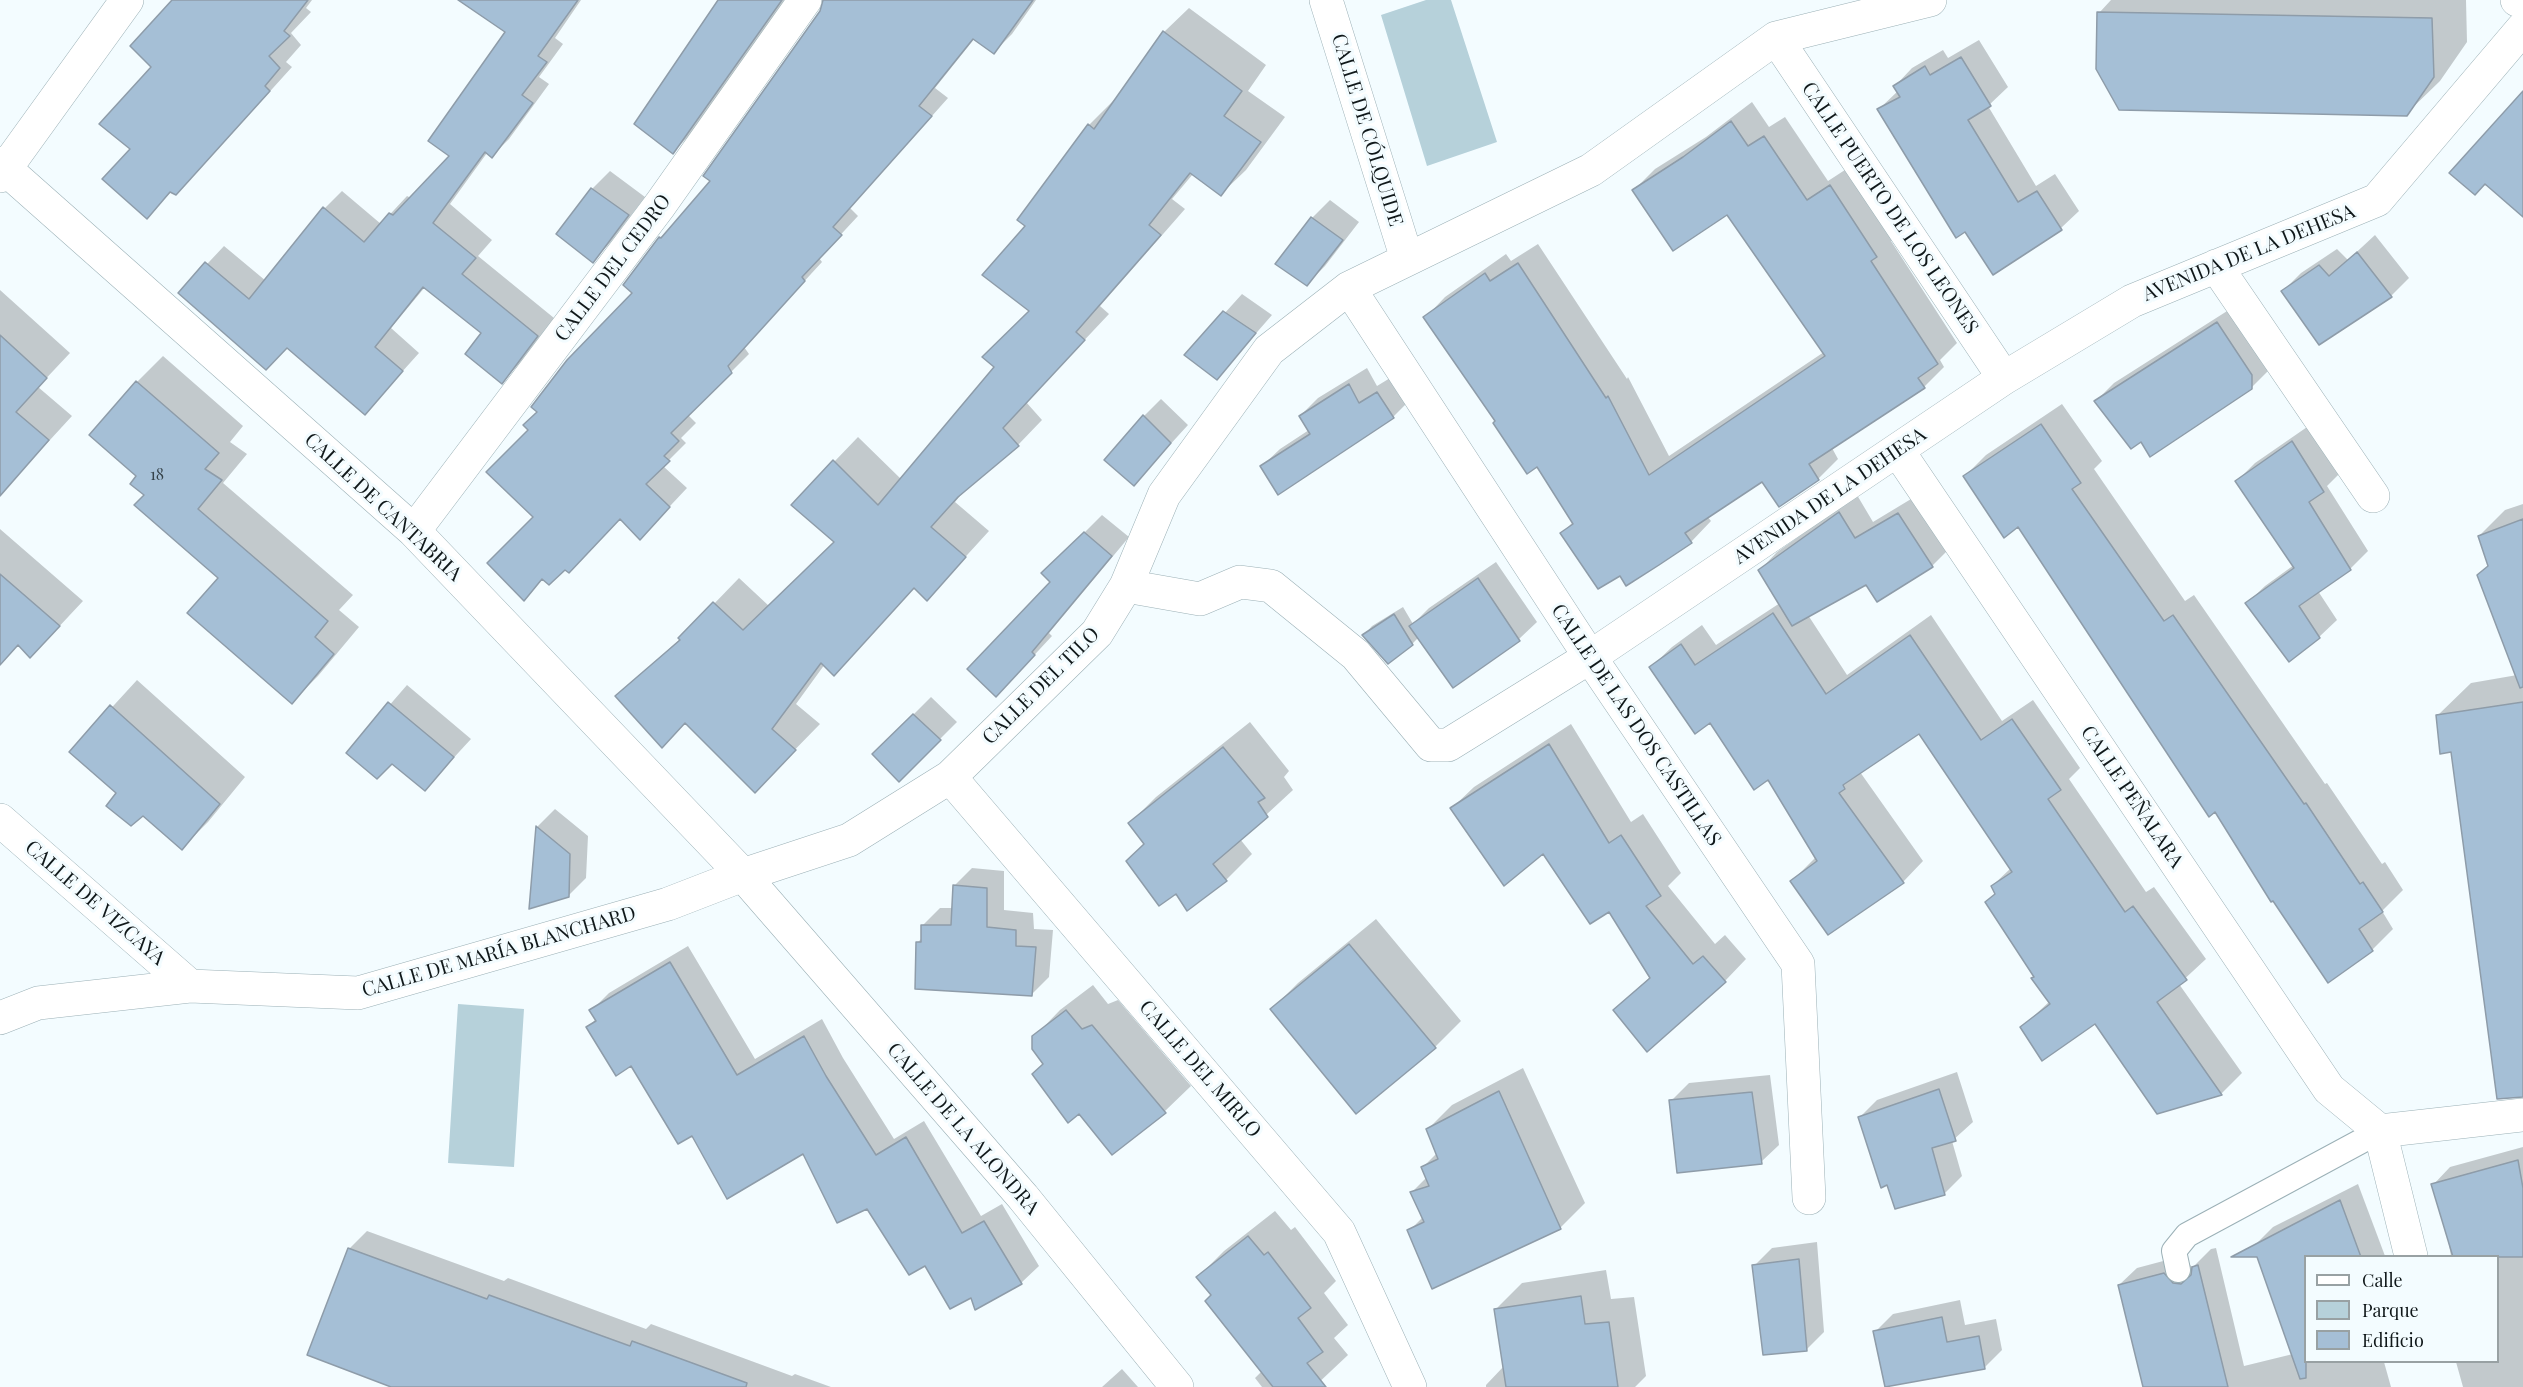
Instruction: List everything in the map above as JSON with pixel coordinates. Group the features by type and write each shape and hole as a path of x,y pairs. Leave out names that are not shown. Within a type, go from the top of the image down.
{"street":[{"path":"2,170 127,0"},
{"name":"CALLE DEL CEDRO","path":"414,531 660,205 805,0"},
{"name":"CALLE DE CÓLQUIDE","path":"1326,0 1407,259"},
{"path":"1776,38 1930,0"},
{"path":"2517,0 2523,2"},
{"name":"AVENIDA DE LA DEHESA","path":"1126,586 1200,599 1240,582 1271,586 1356,655 1431,745 1448,745 1590,657 2004,378 2132,301 2377,200 2523,28"},
{"name":"CALLE DEL TILO","path":"743,875 849,840 950,777 1097,633 1126,586 1164,495 1269,350 1349,288 1591,170 1776,38"},
{"name":"CALLE PUERTO DE LOS LEONES","path":"1776,38 2004,378"},
{"name":"CALLE DE CANTABRIA","path":"2,170 414,531 743,875"},
{"path":"2216,266 2373,496"},
{"name":"CALLE DE LAS DOS CASTILLAS","path":"1349,288 1590,657 1798,964 1809,1198"},
{"name":"CALLE PEÑALARA","path":"1898,451 2329,1089 2380,1131"},
{"name":"CALLE DEL MIRLO","path":"950,777 1339,1232 1410,1387"},
{"name":"CALLE DE VIZCAYA","path":"0,820 190,986"},
{"name":"CALLE DE MARÍA BLANCHARD","path":"0,1018 38,1003 190,986 358,993 668,904 743,875"},
{"name":"CALLE DE LA ALONDRA","path":"743,875 1023,1197 1177,1387"},
{"path":"2411,1255 2380,1131 2523,1115"}],"lane":[{"path":"2178,1270 2174,1251 2187,1235 2380,1131"}],"green space":[{"path":"1426,0 1451,0 1497,142 1427,166 1381,15"},
{"path":"458,1004 524,1009 514,1167 448,1163"}],"building":[{"path":"172,0 308,0 284,31 290,36 269,56 280,68 265,86 270,91 176,195 170,192 147,219 102,179 130,149 99,124 151,67 130,46"},
{"path":"458,0 578,0 538,56 547,62 522,95 533,103 492,158 485,152 433,223 476,258 462,274 538,336 502,384 465,354 481,333 423,287 375,347 403,371 365,415 287,348 266,370 178,293 205,262 249,299 323,207 364,242 389,213 393,215 449,156 428,141 505,32"},
{"path":"718,0 782,0 673,154 634,124"},
{"path":"823,0 1033,0 994,54 973,39 919,106 932,116 833,227 842,235 802,277 805,281 728,366 732,373 671,433 679,441 664,456 670,461 646,484 670,507 640,540 620,519 569,573 565,570 549,585 542,579 524,601 487,563 533,517 486,472 528,430 523,425 537,412 531,407 567,360 632,293 623,285 659,237 661,238 710,181 703,176 820,11"},
{"path":"2097,12 2432,18 2434,77 2407,116 2119,110 2096,69"},
{"path":"1163,31 1242,91 1224,116 1261,142 1221,196 1190,173 1149,225 1161,235 1076,332 1085,340 1003,428 1019,446 958,497 931,527 966,557 927,601 914,588 834,676 821,663 772,729 796,750 755,793 685,723 662,748 615,696 680,640 678,638 713,602 743,630 834,542 791,505 833,460 878,505 994,367 982,357 1029,311 982,275 1025,226 1017,220 1088,124 1094,129"},
{"path":"1961,57 1991,106 1968,120 2018,202 2037,191 2062,230 1993,275 1965,232 1956,238 1877,109 1900,97 1893,86 1925,66 1930,75"},
{"path":"2523,91 2523,217 2485,184 2475,195 2449,173"},
{"path":"1731,121 1748,146 1764,136 1807,200 1830,185 1877,257 1871,261 1938,364 1918,378 1925,388 1809,464 1819,480 1779,507 1762,482 1685,533 1692,543 1659,565 1626,586 1620,576 1598,589 1560,533 1573,524 1537,467 1527,474 1493,423 1495,421 1423,317 1485,273 1490,281 1518,263 1606,398 1608,396 1649,475 1825,356 1727,215 1673,251 1632,190 1683,157"},
{"path":"591,188 629,215 593,263 556,234"},
{"path":"1311,217 1343,240 1307,286 1275,264"},
{"path":"2357,252 2392,297 2319,345 2281,291 2319,265 2329,276"},
{"path":"1223,311 1256,333 1217,380 1184,355"},
{"path":"2217,322 2252,375 2252,389 2150,457 2141,442 2131,449 2094,401"},
{"path":"0,335 47,378 16,412 49,440 0,496"},
{"path":"136,381 219,453 205,469 222,480 198,509 328,621 315,637 334,654 292,704 187,613 218,578 134,505 144,495 130,484 136,476 89,435"},
{"path":"1349,384 1359,403 1377,392 1394,418 1278,495 1260,466 1310,434 1299,416"},
{"path":"1143,415 1171,443 1134,486 1104,460"},
{"path":"2041,424 2081,483 2072,489 2164,621 2173,615 2304,804 2306,803 2360,884 2363,882 2383,912 2359,929 2373,951 2328,983 2273,901 2271,902 2215,812 2209,817 2018,527 2004,538 1963,476"},
{"path":"2292,441 2324,492 2309,502 2351,570 2299,606 2320,638 2289,662 2245,603 2294,568 2235,481"},
{"path":"1839,512 1855,538 1898,513 1933,567 1877,602 1866,585 1792,626 1758,570"},
{"path":"2523,519 2523,687 2520,688 2477,575 2488,566 2478,536"},
{"path":"1084,532 1112,556 1032,652 1035,655 996,697 967,669 1050,582 1041,573"},
{"path":"0,574 60,626 30,658 18,645 0,665"},
{"path":"1478,578 1520,641 1453,688 1409,626"},
{"path":"1773,613 1826,694 1910,635 1981,740 2012,719 2061,790 2048,799 2125,912 2133,906 2187,980 2157,1002 2222,1095 2157,1114 2095,1024 2042,1061 2020,1027 2050,1004 2031,978 2034,977 1985,902 1995,894 1991,886 2012,872 1919,734 1843,785 1845,789 1839,793 1904,883 1828,935 1790,881 1817,861 1768,780 1754,790 1710,723 1695,734 1649,667 1681,644 1695,665"},
{"path":"1394,614 1413,645 1388,664 1362,635"},
{"path":"388,702 454,757 425,791 392,764 377,779 346,753"},
{"path":"2523,702 2523,1097 2497,1099 2451,752 2440,754 2436,715"},
{"path":"110,705 220,804 182,850 143,816 131,826 106,806 116,793 69,752"},
{"path":"913,714 941,740 899,782 872,754"},
{"path":"1549,744 1609,843 1621,835 1661,896 1646,906 1693,964 1703,956 1726,982 1647,1052 1613,1010 1650,978 1609,912 1590,924 1543,854 1504,886 1450,808"},
{"path":"1223,747 1265,798 1258,802 1268,817 1213,864 1227,881 1187,911 1176,894 1159,906 1126,861 1144,844 1128,823"},
{"path":"536,826 570,854 569,897 529,909"},
{"path":"953,885 987,888 987,927 1016,930 1016,946 1036,947 1032,996 915,989 916,942 921,942 921,925 951,925"},
{"path":"1349,944 1436,1048 1356,1114 1270,1009"},
{"path":"670,962 737,1075 804,1036 826,1076 876,1155 906,1137 962,1233 984,1221 1022,1284 975,1310 971,1298 950,1309 925,1266 909,1275 867,1209 837,1223 803,1154 727,1199 692,1136 678,1144 631,1066 616,1076 586,1027 596,1021 589,1010"},
{"path":"1066,1010 1082,1029 1092,1025 1166,1113 1112,1155 1079,1114 1068,1123 1032,1074 1043,1064 1032,1049 1032,1036"},
{"path":"1939,1089 1956,1141 1932,1148 1945,1195 1895,1209 1887,1185 1881,1188 1858,1117"},
{"path":"1499,1091 1561,1229 1432,1289 1407,1230 1424,1222 1410,1192 1429,1186 1421,1167 1438,1159 1426,1129"},
{"path":"1752,1092 1762,1164 1677,1173 1669,1100"},
{"path":"2518,1160 2523,1188 2523,1257 2452,1255 2431,1184"},
{"path":"2340,1200 2360,1255 2304,1255 2306,1378 2300,1379 2257,1257 2231,1257"},
{"path":"1248,1236 1264,1255 1268,1252 1311,1308 1298,1318 1323,1352 1307,1363 1326,1387 1273,1387 1205,1301 1211,1295 1196,1277"},
{"path":"348,1248 487,1299 489,1295 630,1346 632,1341 747,1383 746,1387 391,1387 307,1355"},
{"path":"1799,1259 1807,1351 1763,1355 1752,1265"},
{"path":"2198,1265 2228,1387 2143,1387 2118,1285 2164,1273 2173,1283 2181,1284 2191,1275 2192,1267"},
{"path":"1581,1296 1585,1324 1609,1322 1618,1387 1506,1387 1494,1309"},
{"path":"1942,1317 1947,1342 1979,1336 1985,1369 1885,1387 1873,1331"}]}
